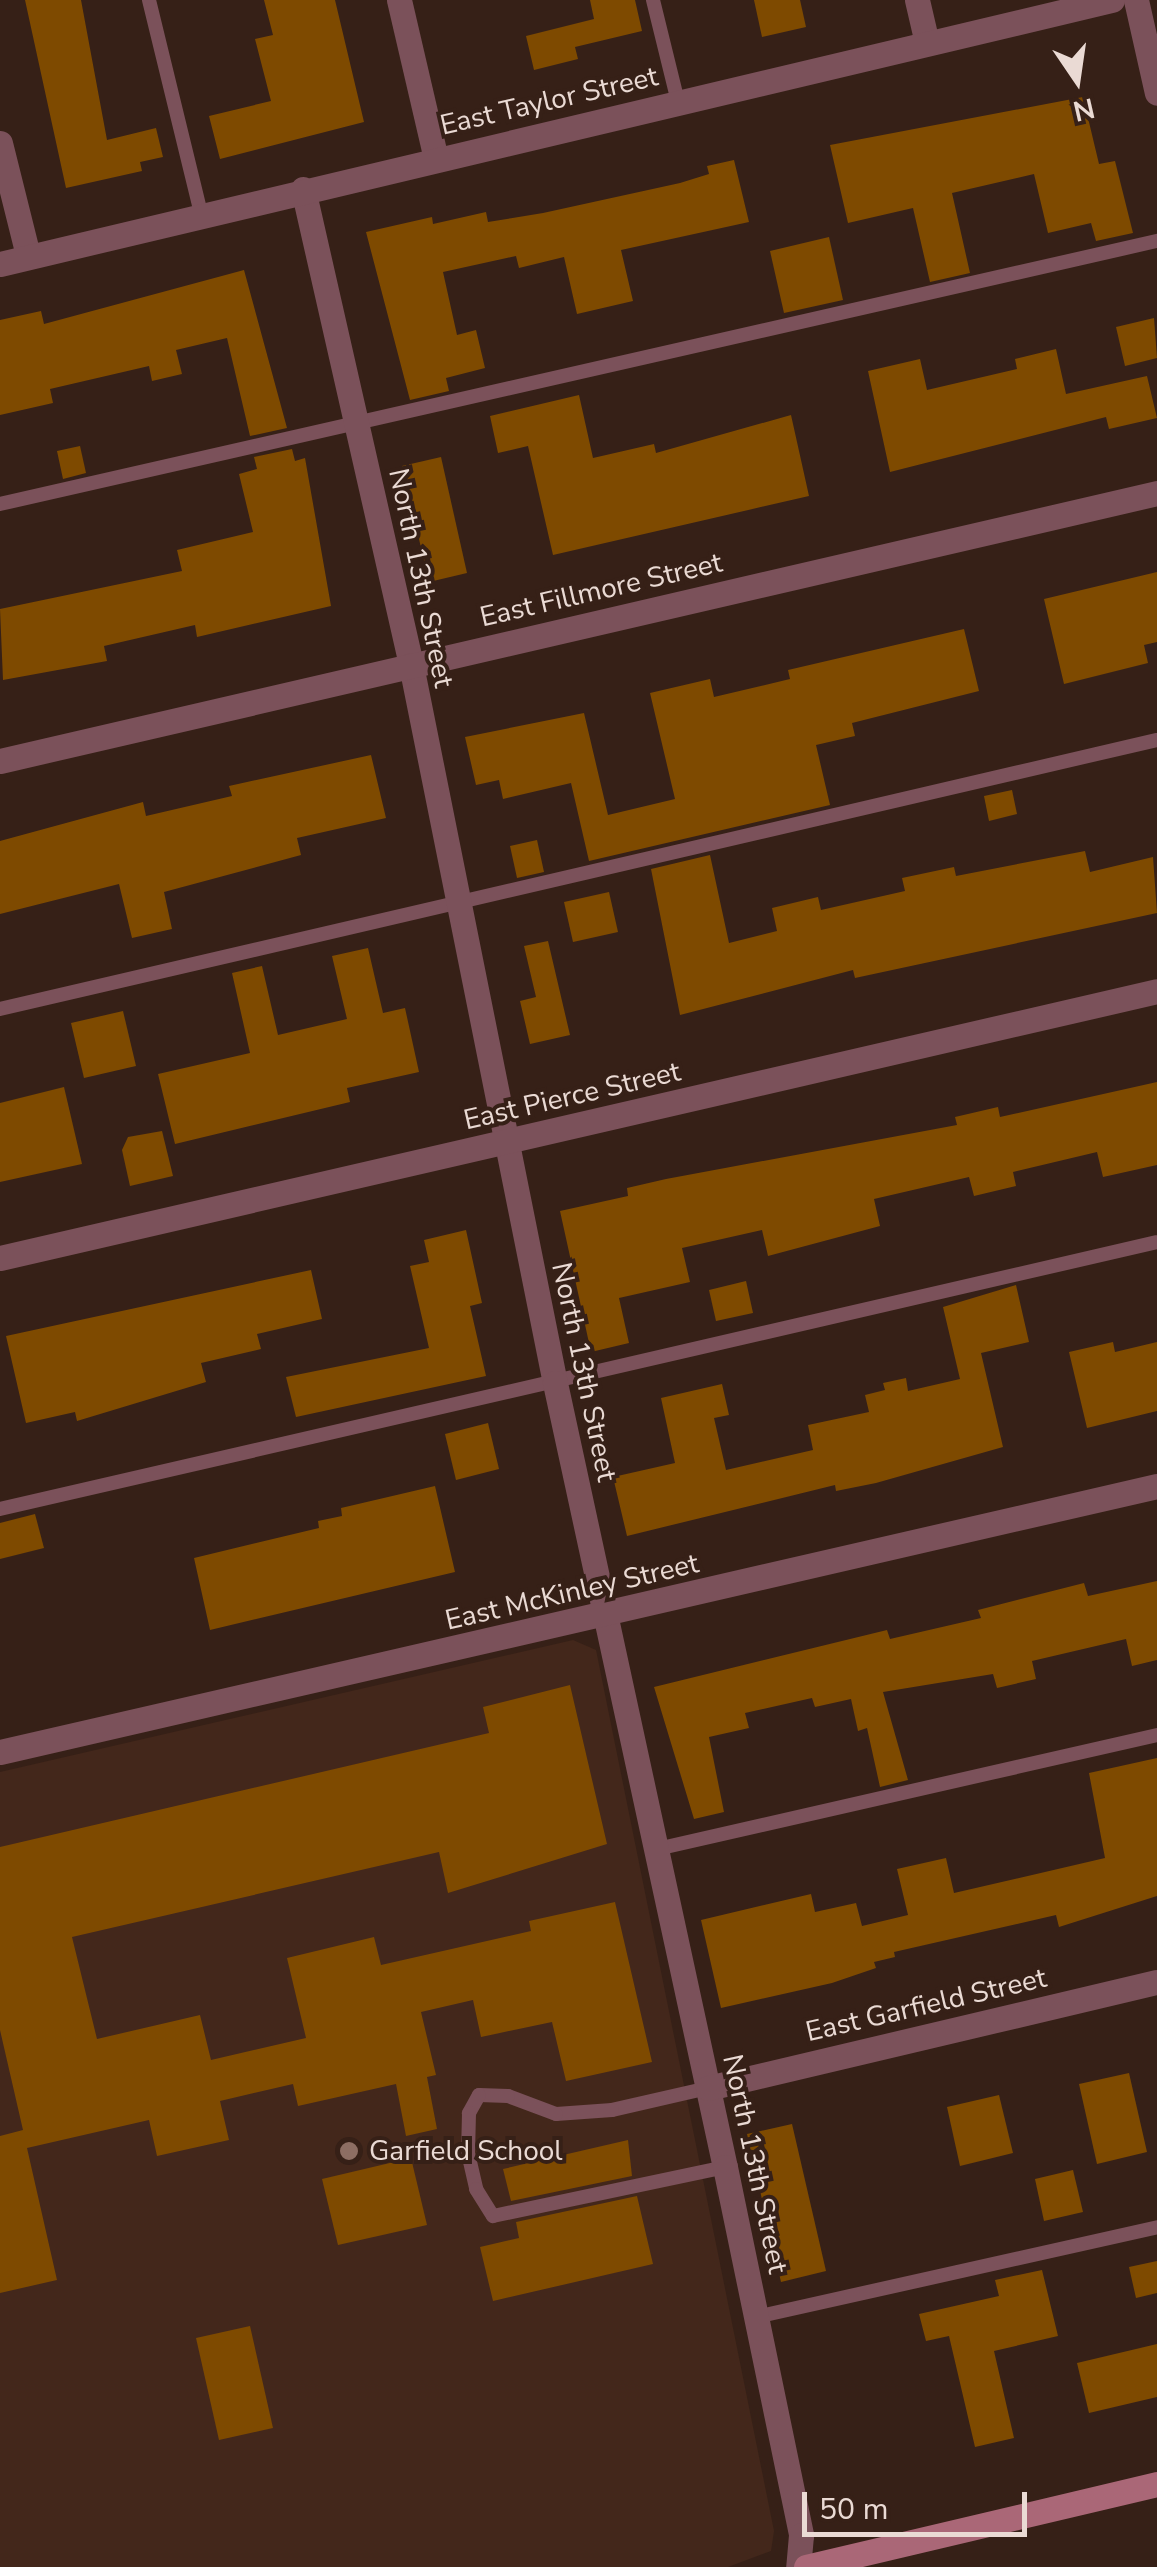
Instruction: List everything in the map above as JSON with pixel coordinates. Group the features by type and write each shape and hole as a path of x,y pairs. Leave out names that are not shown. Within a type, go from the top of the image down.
{"street":[{"path":"399,0 436,158"},
{"path":"917,0 927,43"},
{"name":"East Taylor Street","path":"0,264 1112,0"},
{"path":"1136,0 1157,92"},
{"path":"0,143 28,255"},
{"name":"North 13th Street","path":"303,189 410,665 555,1383 725,2167 801,2535 798,2567"},
{"name":"East Fillmore Street","path":"0,762 1157,493"},
{"name":"East Pierce Street","path":"0,1258 1157,992"},
{"name":"East McKinley Street","path":"0,1752 607,1616 1157,1486"},
{"name":"East Garfield Street","path":"708,2088 1157,1982"},
{"path":"806,2567 1157,2484"}],"lane":[{"path":"149,0 201,214"},
{"path":"653,0 678,102"},
{"path":"0,504 1157,241"},
{"path":"0,1009 1157,740"},
{"path":"0,1509 1157,1242"},
{"path":"657,1849 1157,1735"},
{"path":"708,2088 612,2110 556,2114 508,2096 479,2096 469,2113 468,2152 476,2189 492,2216 725,2167"},
{"path":"756,2317 1157,2227"}],"shaded area":[{"name":"Garfield School","path":"573,1640 596,1650 774,2531 771,2551 728,2567 0,2567 0,1772"}],"building":[{"path":"25,0 81,0 107,140 156,128 163,157 140,162 142,171 66,188"},
{"path":"264,0 335,0 364,122 220,159 209,116 271,101 255,39 273,35"},
{"path":"590,0 635,0 642,31 575,47 578,59 534,70 526,36 594,19"},
{"path":"754,0 800,0 806,27 762,37"},
{"path":"1083,97 1099,164 1115,161 1133,233 1096,241 1091,223 1048,233 1034,174 952,193 970,273 930,282 913,208 848,223 830,145"},
{"path":"734,160 749,222 621,250 633,301 577,314 564,257 519,268 516,256 443,272 457,335 476,330 485,368 446,378 449,391 410,400 366,232 432,217 433,224 486,212 488,222 543,213 680,183 709,174 707,166"},
{"path":"829,237 843,300 784,313 770,251"},
{"path":"244,270 287,428 250,436 227,338 176,350 182,374 152,381 149,366 50,389 53,403 0,415 0,320 41,311 44,324"},
{"path":"1154,318 1157,358 1125,366 1116,327"},
{"path":"1056,349 1066,394 1147,376 1157,418 1109,429 1106,417 890,472 868,371 920,359 927,390 1017,369 1015,359"},
{"path":"579,395 593,458 654,444 656,453 791,415 809,496 553,555 528,446 498,453 490,416"},
{"path":"80,446 86,473 63,479 57,451"},
{"path":"292,449 295,461 305,458 331,606 197,637 195,625 104,646 107,661 3,680 0,609 182,571 177,550 253,532 239,474 257,469 254,457"},
{"path":"441,457 467,573 429,582 402,466"},
{"path":"1157,572 1157,642 1144,645 1148,663 1064,684 1044,599"},
{"path":"964,629 979,691 852,723 855,736 816,745 830,805 589,861 571,783 503,799 499,780 476,785 465,737 584,713 608,815 675,799 650,693 710,679 714,697 790,679 788,670"},
{"path":"371,755 386,818 297,838 301,855 164,892 172,929 132,938 119,884 0,914 0,841 143,802 146,816 232,796 229,786"},
{"path":"1012,790 1017,814 989,821 984,796"},
{"path":"537,840 544,872 517,878 510,846"},
{"path":"1085,851 1090,872 1153,857 1157,913 855,978 853,970 680,1015 651,869 710,855 729,943 777,931 772,908 818,897 821,910 905,891 902,878 954,867 956,876"},
{"path":"609,892 618,932 573,942 564,902"},
{"path":"548,941 570,1035 530,1044 520,1001 536,997 524,946"},
{"path":"368,948 383,1013 405,1008 419,1072 347,1088 350,1102 175,1144 158,1074 250,1053 232,973 262,966 278,1035 347,1019 332,956"},
{"path":"123,1011 136,1066 84,1078 71,1023"},
{"path":"1157,1082 1157,1165 1103,1177 1097,1152 1013,1172 1016,1186 974,1196 969,1177 874,1199 880,1226 768,1256 762,1230 682,1248 690,1282 619,1298 629,1343 591,1352 560,1211 628,1196 627,1188 666,1179 957,1125 955,1117 998,1107 1000,1117"},
{"path":"64,1087 82,1164 0,1182 0,1103"},
{"path":"162,1131 173,1176 130,1186 122,1150 128,1137"},
{"path":"466,1230 482,1303 470,1306 486,1376 296,1417 286,1377 429,1348 410,1266 429,1262 424,1240"},
{"path":"311,1270 322,1319 257,1334 261,1349 201,1363 206,1382 77,1421 75,1412 26,1423 6,1336"},
{"path":"746,1281 753,1313 716,1321 709,1290"},
{"path":"1016,1285 1029,1342 981,1353 1003,1447 876,1483 836,1491 835,1485 627,1536 613,1477 675,1463 661,1398 722,1384 729,1415 714,1418 726,1470 813,1450 808,1425 869,1412 865,1395 885,1390 883,1383 906,1378 908,1391 960,1379 943,1307"},
{"path":"1113,1342 1115,1352 1157,1342 1157,1411 1087,1428 1069,1352"},
{"path":"488,1423 499,1469 456,1480 445,1434"},
{"path":"435,1486 455,1572 210,1630 194,1558 319,1528 318,1521 342,1516 341,1508"},
{"path":"35,1514 44,1548 0,1559 0,1523"},
{"path":"1157,1581 1157,1660 1132,1666 1126,1639 1032,1661 1036,1679 997,1688 993,1674 883,1692 908,1780 880,1787 867,1728 858,1731 851,1699 815,1707 812,1698 745,1713 749,1728 709,1737 724,1812 694,1819 654,1687 887,1630 890,1639 981,1618 978,1610 1084,1583 1088,1596"},
{"path":"570,1685 607,1844 448,1893 439,1852 72,1937 97,2039 200,2015 211,2060 306,2038 287,1958 374,1937 381,1965 531,1931 529,1921 615,1902 652,2062 566,2081 552,2022 481,2037 473,2000 421,2012 436,2075 427,2077 437,2129 406,2136 396,2084 298,2106 293,2084 220,2101 229,2140 157,2156 149,2120 27,2148 57,2280 0,2293 0,2136 23,2130 0,2030 0,1847 489,1733 483,1707"},
{"path":"1157,1758 1157,1896 1059,1927 1056,1915 894,1952 895,1957 874,1962 876,1968 832,1983 721,2008 701,1920 811,1894 815,1912 856,1903 862,1926 908,1915 897,1869 946,1858 954,1893 1105,1858 1089,1773"},
{"path":"1129,2073 1147,2152 1097,2164 1079,2084"},
{"path":"999,2095 1013,2153 960,2166 947,2107"},
{"path":"792,2124 826,2271 781,2282 747,2134"},
{"path":"628,2140 632,2176 511,2201 503,2169"},
{"path":"411,2158 427,2225 338,2245 322,2179"},
{"path":"1073,2170 1083,2212 1044,2221 1035,2179"},
{"path":"637,2196 653,2264 493,2301 480,2247 519,2238 516,2222"},
{"path":"1157,2261 1157,2293 1136,2298 1129,2267"},
{"path":"1042,2270 1058,2336 994,2351 1014,2438 975,2447 949,2336 926,2341 919,2314 999,2296 995,2280"},
{"path":"250,2326 273,2428 219,2440 196,2338"},
{"path":"1157,2344 1157,2397 1089,2413 1077,2363"}],"place":[{"name":"Garfield School","path":"349,2151"}]}
